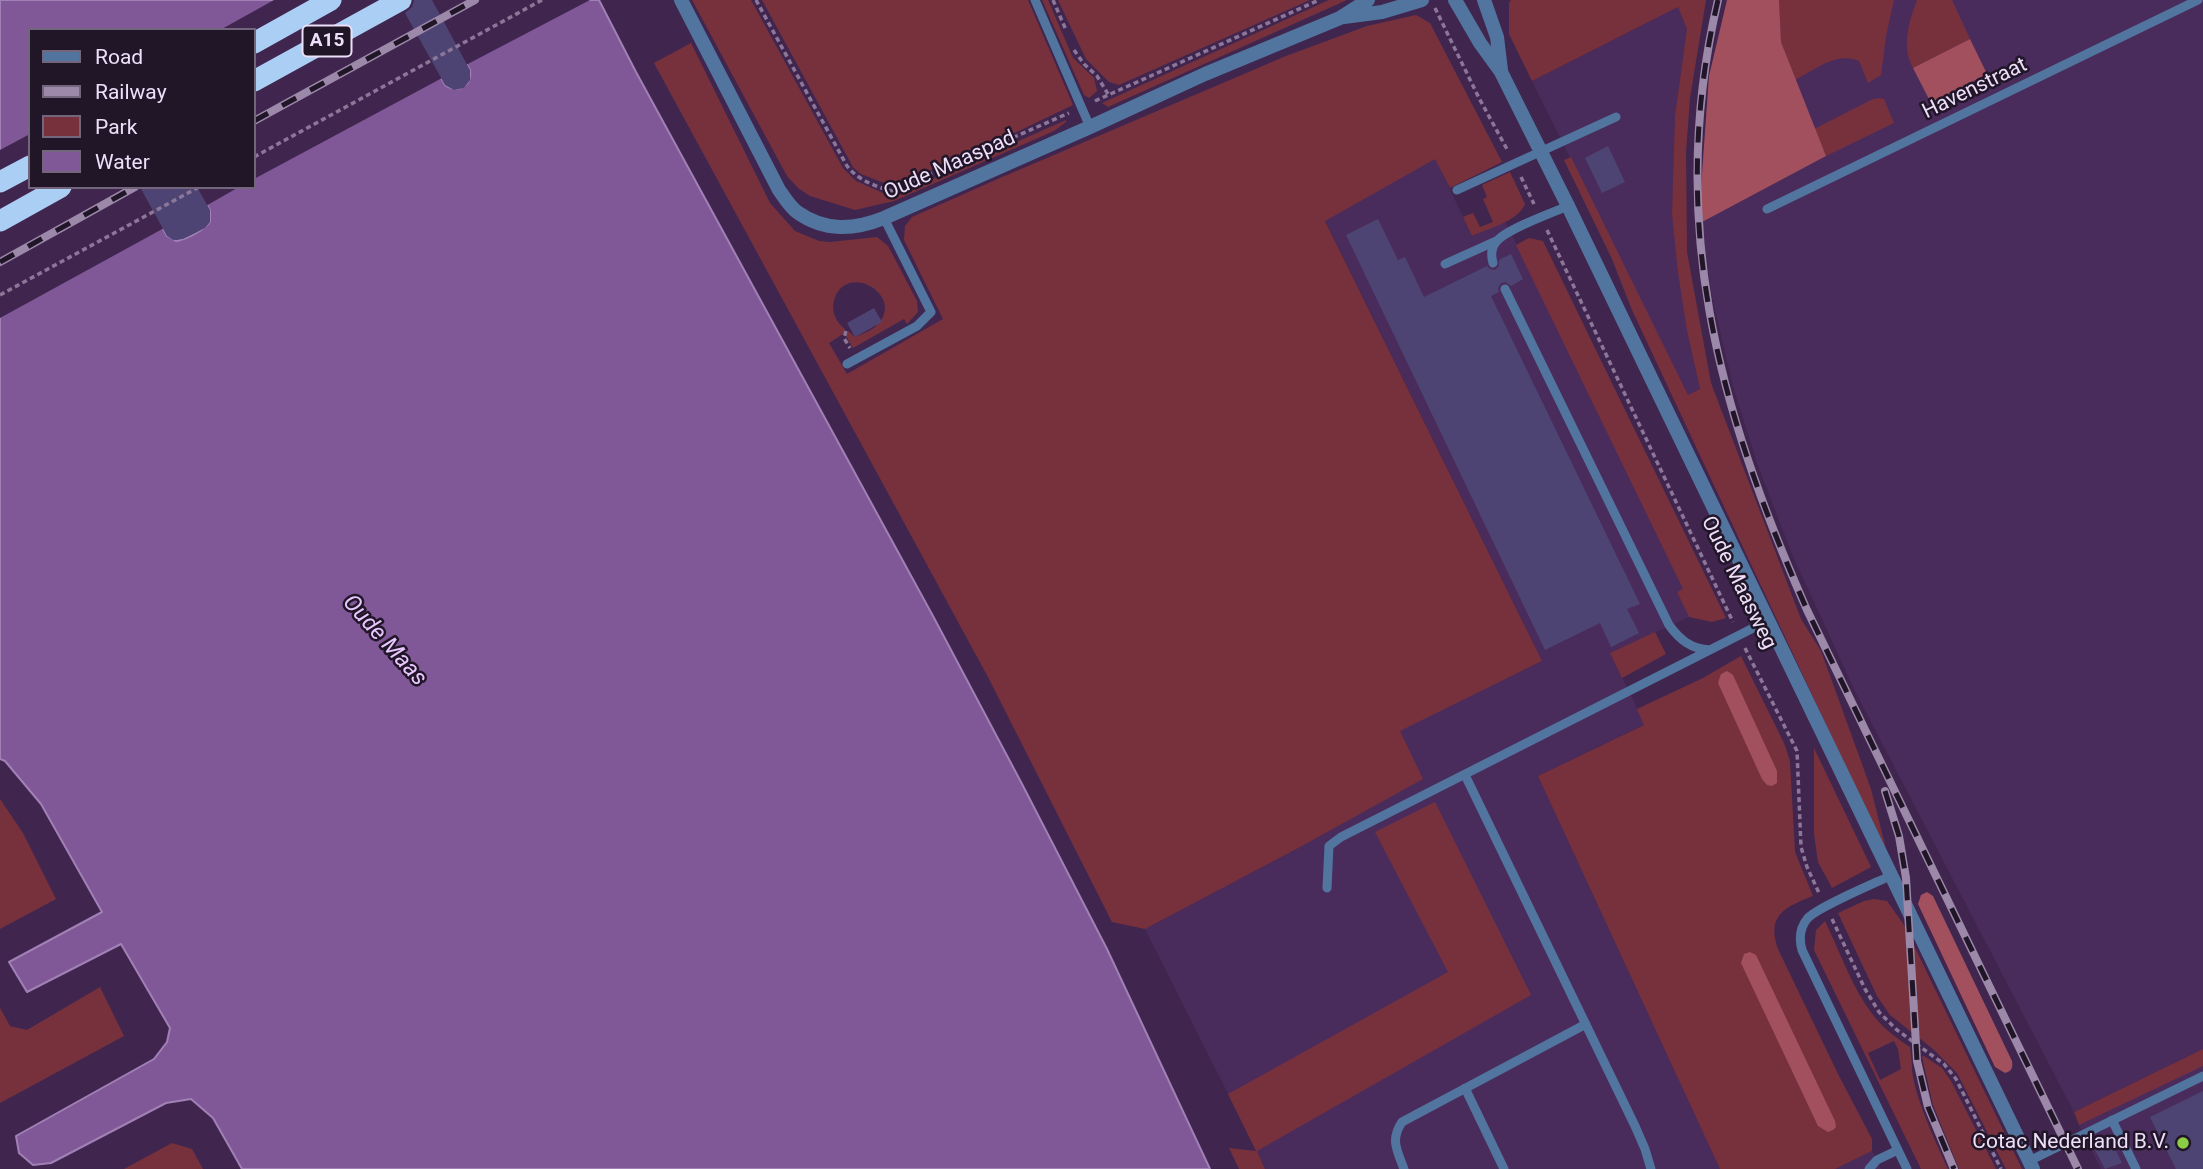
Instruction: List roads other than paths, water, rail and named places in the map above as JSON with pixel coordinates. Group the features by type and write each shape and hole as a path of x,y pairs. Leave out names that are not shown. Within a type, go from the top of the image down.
{"highway":[{"name":"A15","path":"256,42 331,0"},
{"name":"A15","path":"256,80 401,0"},
{"path":"0,182 28,167"},
{"path":"0,221 57,189"}],"street":[{"name":"Oude Maaspad","path":"681,0 779,190 795,211 835,228 871,223 884,218 1205,74 1340,18 1368,0"},
{"name":"Oude Maaspad","path":"1340,18 1382,12 1422,0"},
{"name":"Oude Maasweg","path":"1455,0 1501,72 1568,206 2031,1165"},
{"name":"Oude Maasweg","path":"1484,0 1497,37 1501,72"}],"lane":[{"path":"1035,0 1090,127"},
{"name":"Havenstraat","path":"1767,209 2198,0"},
{"path":"1457,190 1616,117"},
{"path":"1445,264 1568,206"},
{"path":"847,363 917,326 930,312 884,218"},
{"path":"1493,263 1491,255 1497,240"},
{"path":"1505,289 1669,625 1688,645 1712,650"},
{"path":"1327,888 1329,846 1341,837 1769,620"},
{"path":"1465,775 1586,1024 1645,1149 1651,1169"},
{"path":"1890,876 1813,913 1800,934 1802,950 1907,1169"},
{"path":"1404,1169 1395,1143 1395,1131 1402,1122 1586,1024"},
{"path":"2031,1165 2112,1120 2203,1076"},
{"path":"1465,1087 1504,1169"},
{"path":"2112,1120 2136,1169"},
{"path":"1869,1169 1877,1160 1898,1150"}],"water":[{"name":"Oude Maas","path":"0,0 398,0 445,85 459,89 469,81 470,70 432,0 599,0 1021,782 1107,949 1210,1169 242,1169 213,1118 191,1099 166,1103 51,1163 33,1165 19,1153 16,1136 154,1059 167,1042 170,1028 121,944 27,992 9,962 102,912 41,804 5,761 0,759"}],"railway":[{"path":"256,120 475,0"},
{"path":"1718,0 1703,81 1697,160 1700,237 1710,312 1726,386 1748,461 1775,535 1807,610 2078,1169"},
{"path":"0,262 131,189"},
{"path":"1885,791 1899,836 1906,878 1917,1061 1928,1107 1954,1169"}],"place":[{"name":"Cotac Nederland B.V.","path":"2183,1143"}]}
